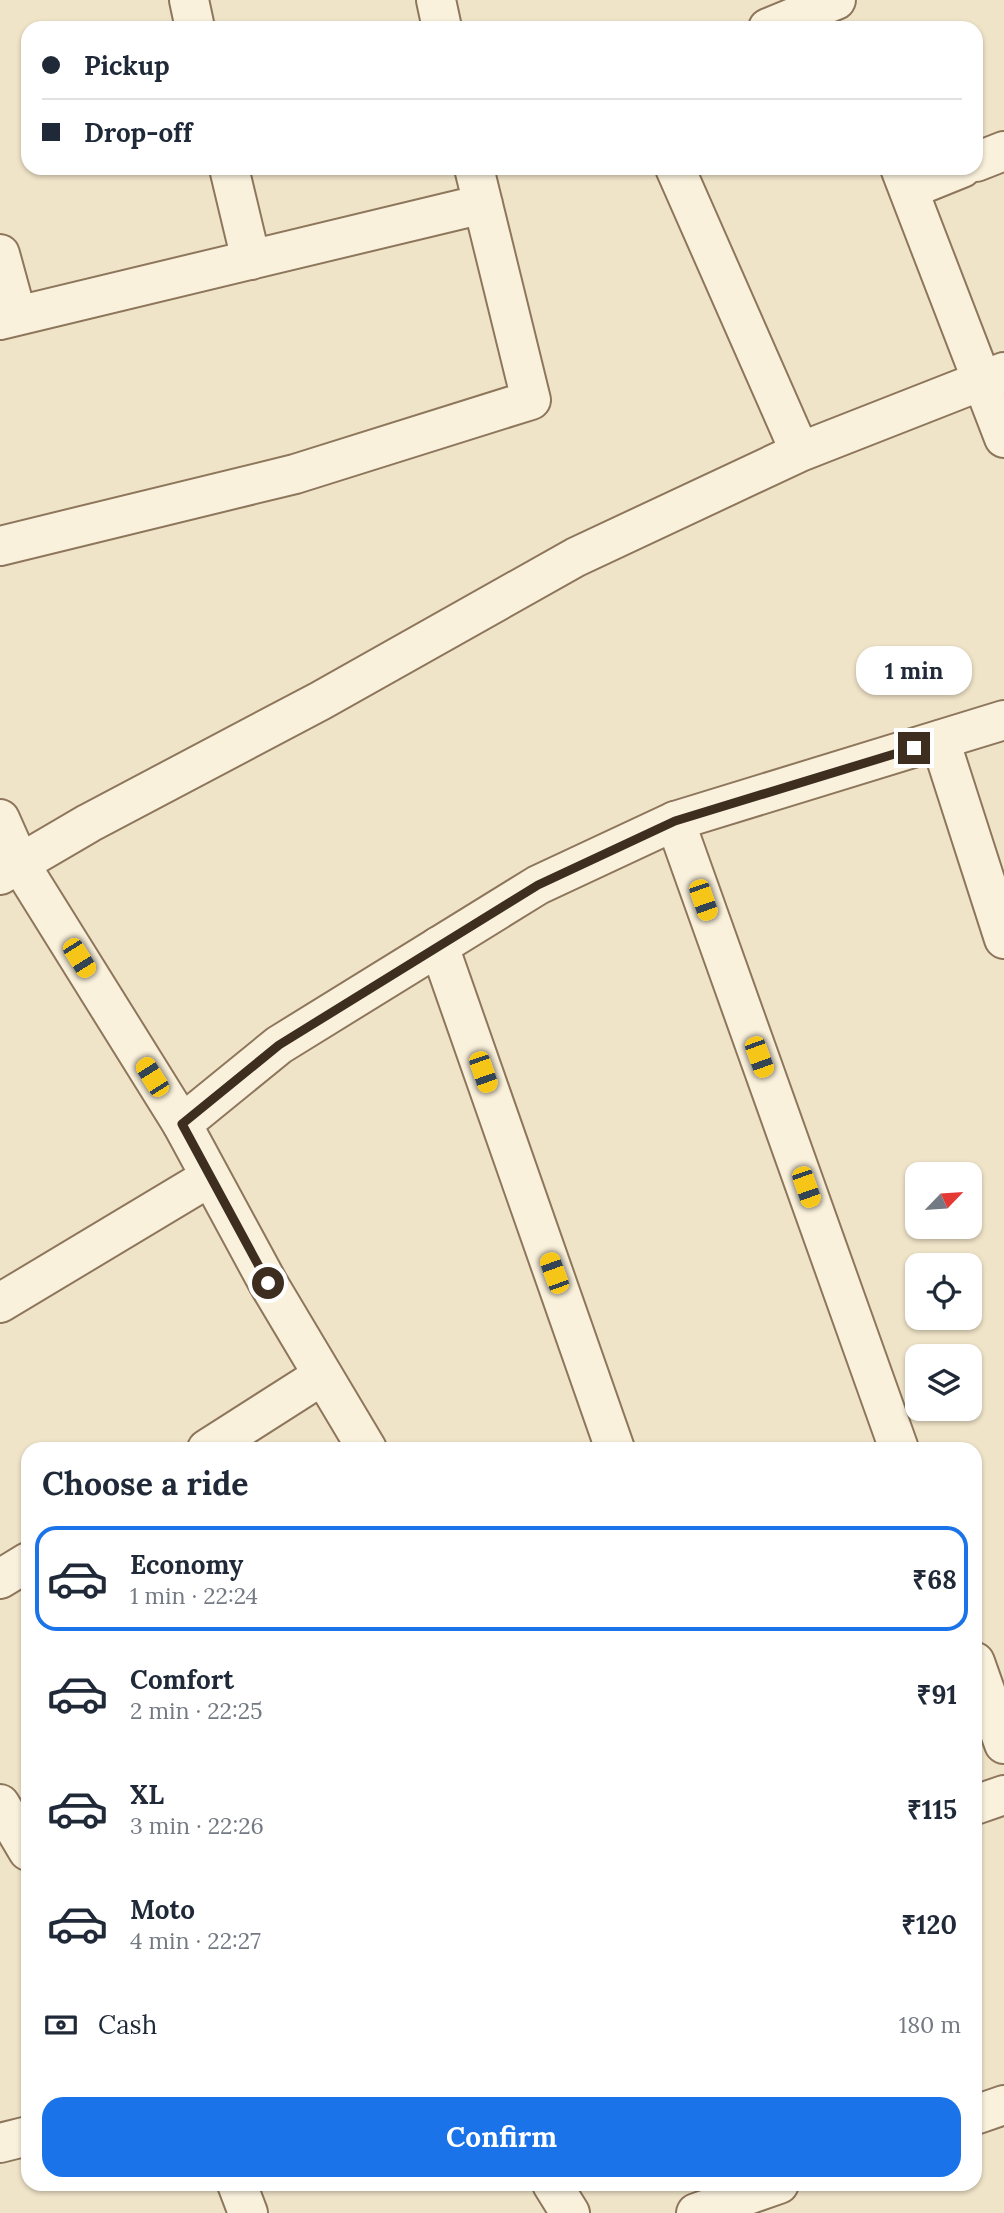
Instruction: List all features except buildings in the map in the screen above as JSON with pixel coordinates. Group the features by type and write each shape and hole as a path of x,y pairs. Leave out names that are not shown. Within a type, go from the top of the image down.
{"street":[{"path":"188,0 193,21"},
{"path":"436,0 440,21"},
{"path":"790,21 830,8"},
{"path":"983,159 1004,151"},
{"path":"231,175 251,260"},
{"path":"0,546 295,474 531,400 476,175"},
{"path":"678,175 800,453"},
{"path":"905,178 993,376 1004,438"},
{"path":"0,254 8,318 483,204"},
{"path":"10,870 89,822 320,701 576,557 800,453 993,376"},
{"path":"182,1124 279,1045 538,885 675,821 1004,720"},
{"path":"940,740 1004,939"},
{"path":"0,819 10,870 182,1124 268,1283 364,1442"},
{"path":"675,821 897,1442"},
{"path":"439,946 613,1442"},
{"path":"0,1303 210,1177"},
{"path":"218,1442 323,1375"},
{"path":"0,1579 21,1566"},
{"path":"982,1682 1004,1744"},
{"path":"982,1803 1004,1795"},
{"path":"0,1804 21,1839"},
{"path":"982,2113 1004,2105"},
{"path":"0,2143 21,2138"},
{"path":"240,2191 248,2213"},
{"path":"556,2191 570,2213"},
{"path":"696,2213 759,2191"}],"route":[{"path":"268,1283 182,1124 279,1045 538,885 675,821 914,748"}]}
